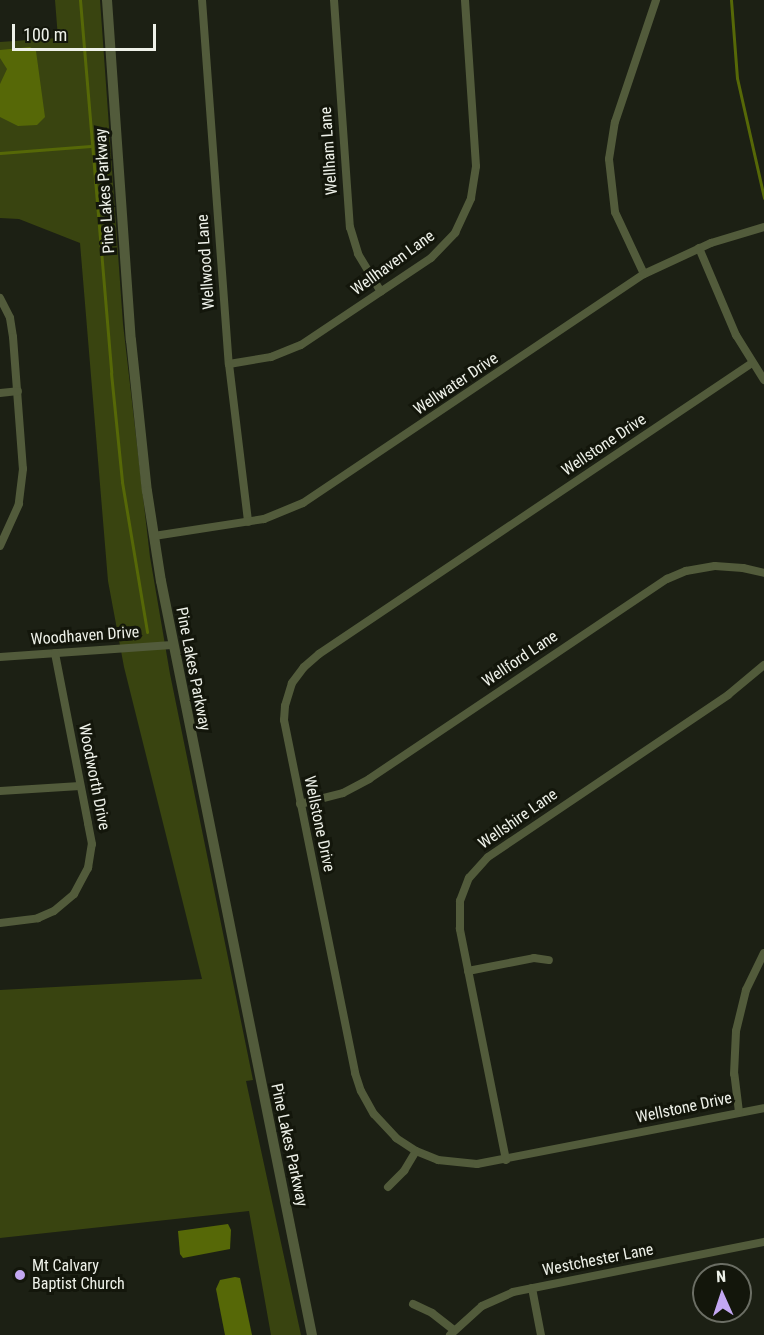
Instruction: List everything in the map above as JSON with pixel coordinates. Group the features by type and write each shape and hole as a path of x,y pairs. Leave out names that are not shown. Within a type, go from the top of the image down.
{"street":[{"name":"Pine Lakes Parkway","path":"107,0 131,340 154,536 172,645 312,1335"},
{"name":"Wellwood Lane","path":"202,0 229,363 248,522"},
{"name":"Wellham Lane","path":"334,0 350,228 358,254 381,292"},
{"name":"Wellhaven Lane","path":"229,363 262,360 291,351 443,248 460,226 471,198 476,156 465,0"},
{"path":"644,274 615,212 609,159 615,122 656,0"},
{"name":"Wellwater Drive","path":"154,536 248,522 280,513 323,491 644,274 699,248 764,227"},
{"path":"699,248 731,324 764,380"},
{"path":"0,298 13,330 22,487 19,504 0,546"},
{"name":"Wellstone Drive","path":"752,363 339,641 304,668 289,692 284,712 285,734 357,1082 378,1120 396,1138 416,1151 438,1160 459,1163 506,1160 764,1108"},
{"path":"0,393 18,391"},
{"name":"Wellford Lane","path":"300,804 334,796 361,784 667,579 686,571 715,566 743,568 764,573"},
{"name":"Woodhaven Drive","path":"0,657 172,645"},
{"name":"Woodworth Drive","path":"0,923 38,918 54,911 80,885 88,868 92,844 55,653"},
{"name":"Wellshire Lane","path":"506,1160 460,929 459,908 463,891 477,867 504,846 728,695 764,665"},
{"path":"0,791 80,786"},
{"path":"739,1112 734,1074 736,1031 746,990 764,953"},
{"path":"468,971 534,958 549,960"},
{"path":"388,1187 404,1171 416,1151"},
{"name":"Westchester Lane","path":"452,1333 490,1301 531,1288 764,1242"},
{"path":"531,1288 541,1335"},
{"path":"413,1304 432,1313 452,1333"}],"shaded area":[{"path":"55,0 100,0 123,324 150,557 170,674 253,1080 246,1081 301,1335 271,1335 249,1211 0,1238 0,990 202,979 124,667 108,581 80,243 19,219 0,218 0,42 58,38"},
{"path":"30,47 36,51 45,117 37,125 18,126 0,117 0,84 7,69 0,58 0,50"},
{"path":"228,1224 231,1230 230,1249 183,1258 180,1254 178,1231"},
{"path":"240,1278 252,1335 225,1335 216,1289 220,1280"}],"waterway":[{"path":"80,0 122,482 147,632"},
{"path":"731,0 737,78 764,198"},
{"path":"0,153 91,146"}],"place":[{"name":"Mt Calvary Baptist Church","path":"20,1275"}]}
